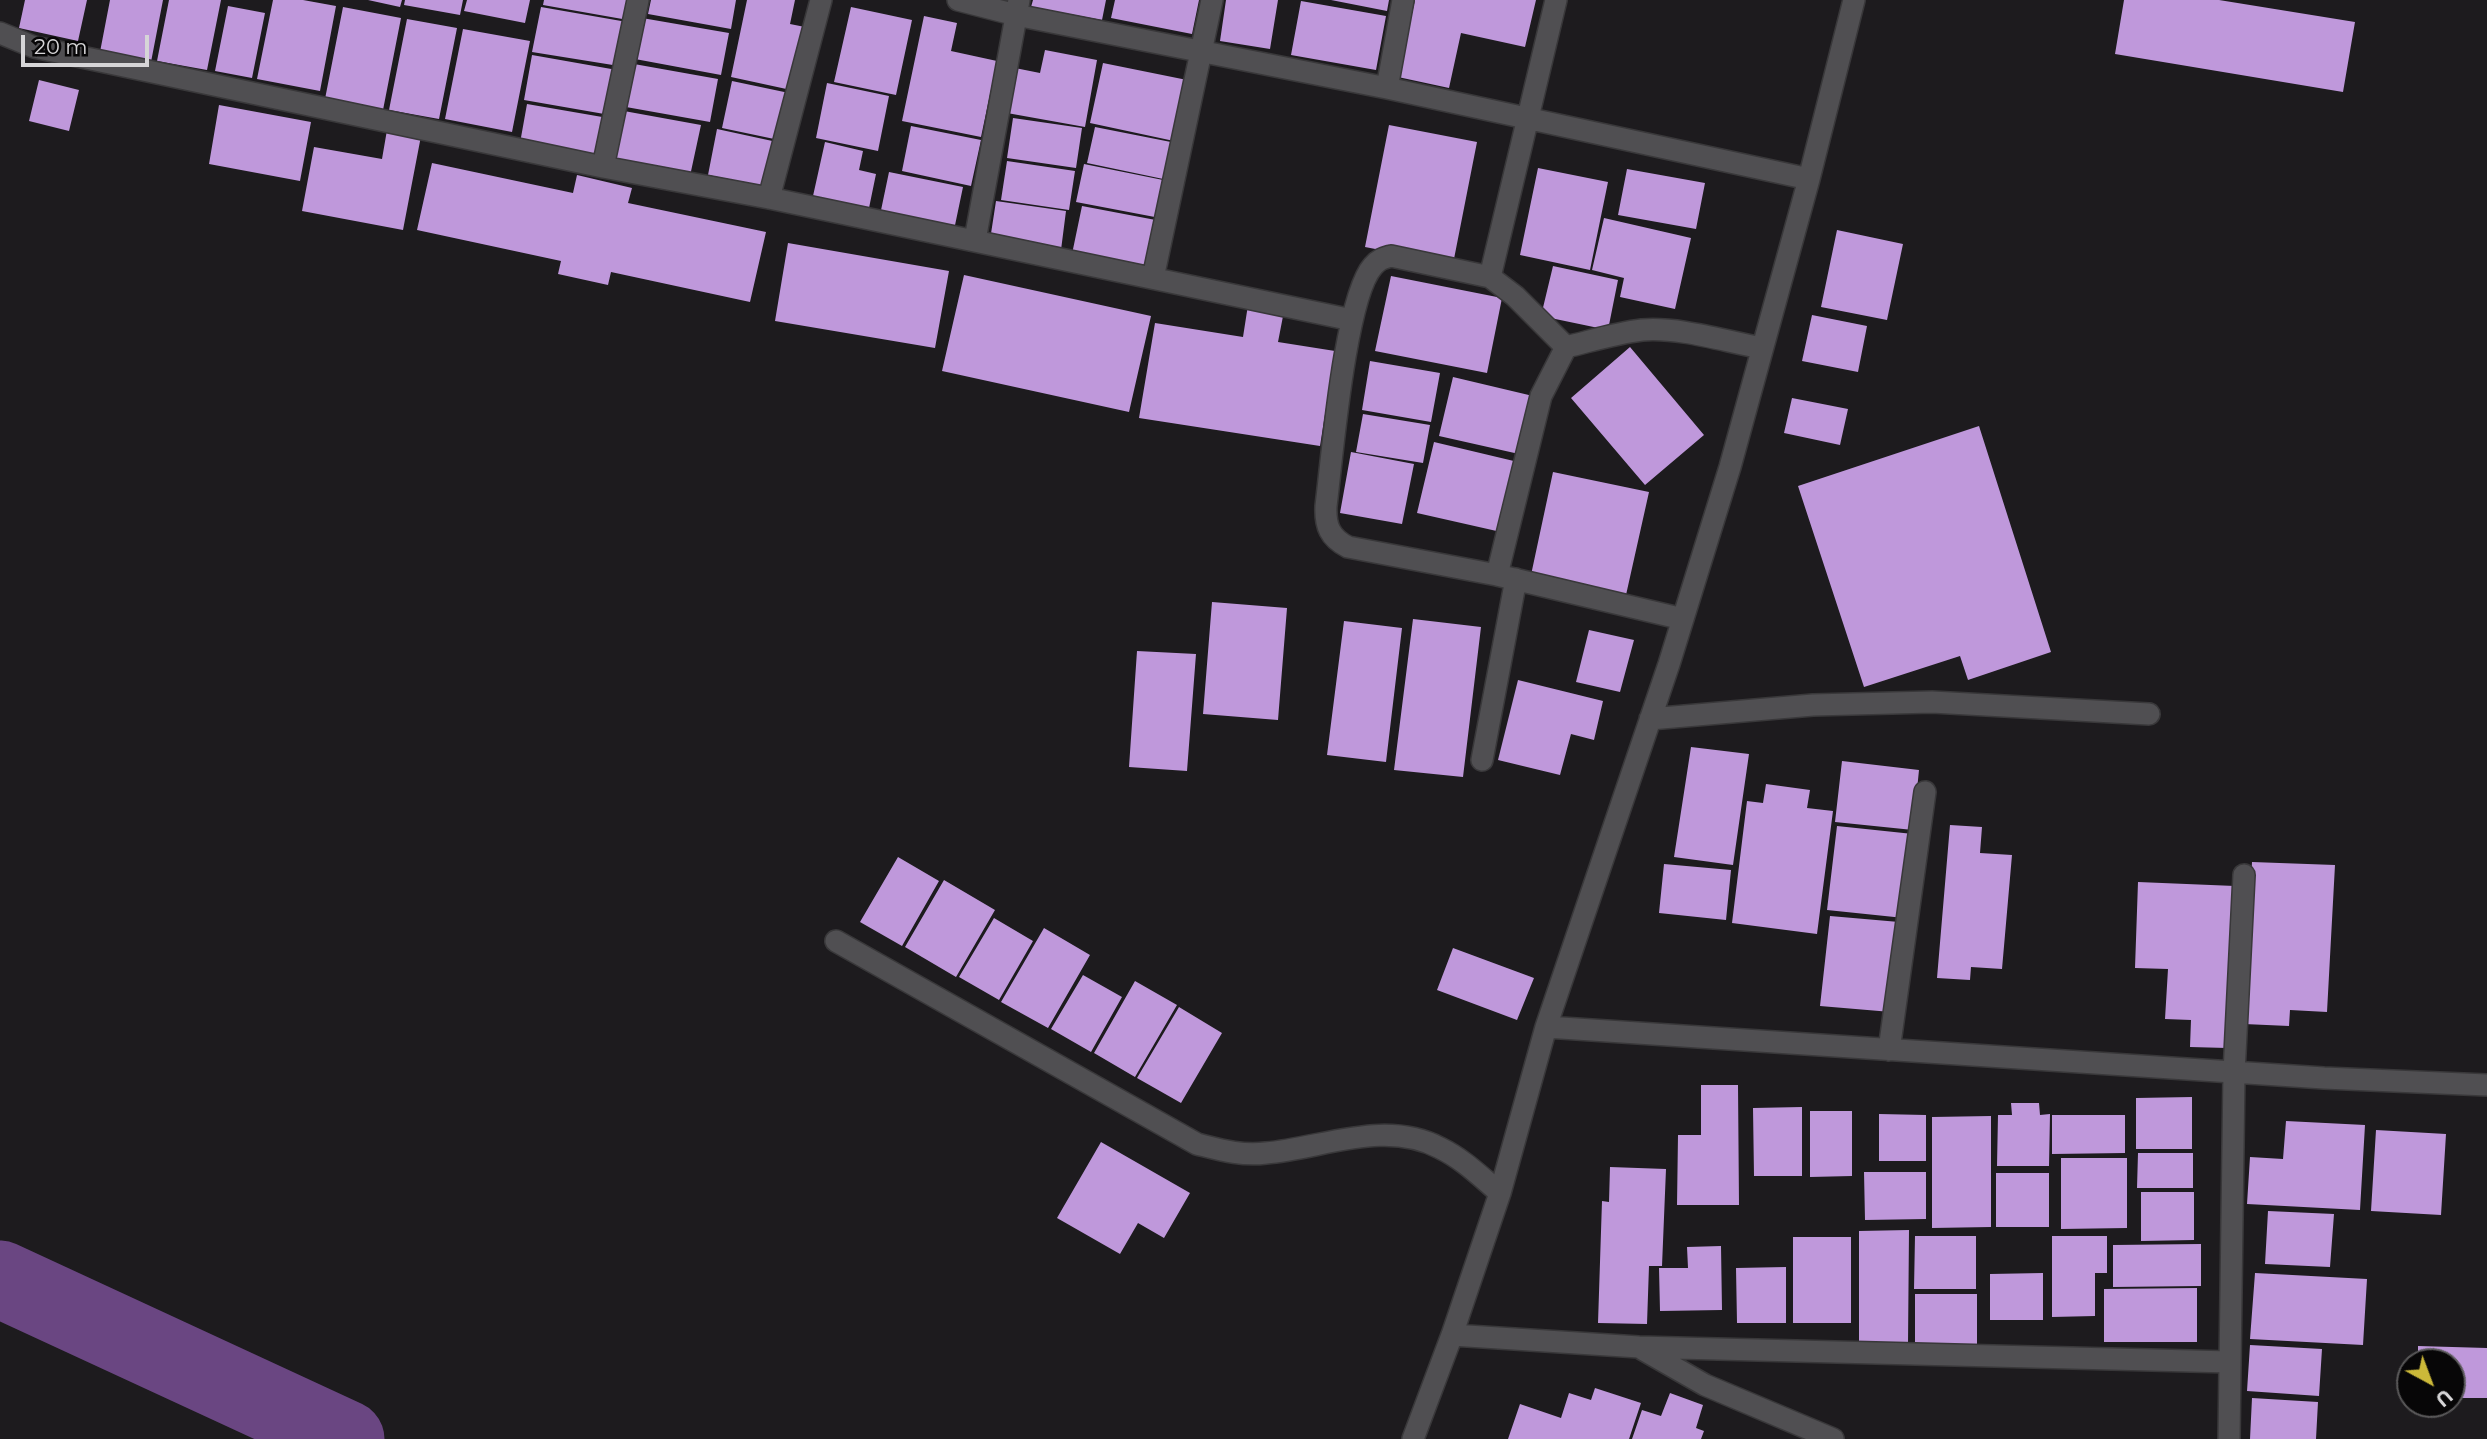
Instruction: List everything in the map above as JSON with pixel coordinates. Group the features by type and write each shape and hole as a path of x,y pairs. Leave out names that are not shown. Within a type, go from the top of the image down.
{"street":[{"path":"603,167 638,0"},
{"path":"769,198 821,0"},
{"path":"958,0 1017,7 1201,51 1810,179"},
{"path":"1153,278 1212,0"},
{"path":"1387,88 1402,0"},
{"path":"1490,277 1556,0"},
{"path":"1413,1439 1500,1193 1546,1027 1684,619 1730,467 1810,179 1854,0"},
{"path":"975,240 1017,7"},
{"path":"0,33 34,47 1352,320"},
{"path":"1566,347 1515,296 1490,277 1403,258 1382,258 1372,267 1364,281 1352,320 1326,506 1326,521 1330,533 1335,540 1348,547 1507,577 1684,619"},
{"path":"1482,760 1507,577 1541,396 1566,347 1643,330 1675,332 1762,348"},
{"path":"1650,719 1813,705 1932,702 2149,714"},
{"path":"1889,1050 1925,792"},
{"path":"2229,1439 2234,1073 2244,875"},
{"path":"836,941 1197,1144 1234,1154 1265,1153 1395,1135 1438,1146 1461,1160 1500,1193"},
{"path":"1546,1027 2234,1073 2487,1084"},
{"path":"1452,1335 1639,1347 2230,1362"},
{"path":"1639,1347 1705,1385 1833,1439"}],"building":[{"path":"25,0 87,0 78,41 19,28"},
{"path":"110,0 163,0 151,62 100,52"},
{"path":"169,0 221,0 207,70 157,61"},
{"path":"273,0 303,0 336,6 320,91 257,79"},
{"path":"368,0 402,0 400,7"},
{"path":"405,0 463,0 460,15 404,5"},
{"path":"467,0 530,0 525,23 464,11"},
{"path":"544,0 632,0 628,20 543,5"},
{"path":"651,0 736,0 731,29 648,14"},
{"path":"747,0 795,0 790,24 805,27 791,90 731,77"},
{"path":"1033,0 1106,0 1102,20 1031,7"},
{"path":"1115,0 1199,0 1192,34 1111,18"},
{"path":"1226,0 1278,0 1270,49 1220,41"},
{"path":"1331,0 1389,0 1387,11"},
{"path":"1415,0 1536,0 1525,47 1461,33 1449,88 1398,77"},
{"path":"2124,0 2219,0 2355,22 2343,92 2115,54"},
{"path":"1301,1 1386,16 1376,70 1291,55"},
{"path":"228,6 265,13 252,78 215,71"},
{"path":"343,7 401,18 383,110 325,99"},
{"path":"541,7 627,22 619,66 532,52"},
{"path":"851,7 912,20 896,95 834,82"},
{"path":"924,16 957,23 951,51 997,61 981,137 902,121"},
{"path":"642,18 729,33 721,75 635,59"},
{"path":"407,19 457,28 439,119 389,110"},
{"path":"463,29 530,41 512,132 445,119"},
{"path":"1045,50 1097,60 1085,127 1007,113 1015,68 1040,73"},
{"path":"532,55 617,70 610,115 524,100"},
{"path":"1103,63 1187,80 1174,141 1090,123"},
{"path":"634,64 718,79 710,122 626,107"},
{"path":"39,80 79,90 69,131 29,121"},
{"path":"732,81 789,93 779,140 722,128"},
{"path":"827,83 889,96 878,151 816,138"},
{"path":"527,104 608,118 601,157 520,143"},
{"path":"219,105 311,122 300,181 209,164"},
{"path":"624,111 701,125 690,176 614,163"},
{"path":"1013,118 1082,128 1076,168 1007,158"},
{"path":"1389,125 1477,142 1453,264 1365,247"},
{"path":"911,126 981,140 971,186 902,171"},
{"path":"1095,127 1176,143 1168,180 1087,163"},
{"path":"717,129 777,142 768,187 708,175"},
{"path":"387,130 421,136 403,230 302,211 314,147 382,159"},
{"path":"825,142 863,151 859,170 876,174 869,208 813,196"},
{"path":"1007,161 1075,171 1069,210 1001,200"},
{"path":"432,163 573,193 577,175 632,188 628,203 766,232 750,302 611,272 608,285 558,274 561,261 417,230"},
{"path":"1084,164 1168,181 1160,218 1076,202"},
{"path":"1538,168 1608,182 1590,270 1520,255"},
{"path":"1627,169 1705,183 1696,229 1618,215"},
{"path":"889,172 963,187 954,230 880,215"},
{"path":"996,201 1066,211 1061,250 990,240"},
{"path":"1082,206 1161,221 1151,270 1072,254"},
{"path":"1604,218 1691,238 1675,309 1620,297 1624,278 1592,270"},
{"path":"1837,230 1903,244 1887,320 1821,307"},
{"path":"788,243 949,271 935,348 775,321"},
{"path":"1553,266 1618,280 1608,330 1541,316"},
{"path":"964,275 1151,316 1129,412 942,371"},
{"path":"1391,276 1502,298 1487,373 1375,351"},
{"path":"1248,305 1284,311 1278,342 1335,351 1320,446 1139,418 1155,323 1243,337"},
{"path":"1812,315 1867,326 1858,372 1802,361"},
{"path":"1630,347 1704,435 1645,485 1571,398"},
{"path":"1370,361 1440,373 1431,422 1362,410"},
{"path":"1453,377 1533,396 1519,454 1439,436"},
{"path":"1792,398 1848,409 1840,445 1784,433"},
{"path":"1363,414 1430,425 1423,463 1356,452"},
{"path":"1979,426 2051,652 1968,680 1960,656 1864,687 1798,486"},
{"path":"1434,442 1518,462 1501,532 1417,513"},
{"path":"1351,452 1414,464 1402,524 1340,513"},
{"path":"1553,472 1649,492 1626,595 1531,575"},
{"path":"1212,602 1287,608 1278,720 1203,714"},
{"path":"1413,619 1481,627 1463,777 1394,770"},
{"path":"1344,621 1402,628 1386,762 1327,755"},
{"path":"1589,630 1634,640 1620,692 1576,682"},
{"path":"1137,651 1196,654 1187,771 1129,767"},
{"path":"1518,680 1603,701 1594,740 1571,734 1560,775 1498,760"},
{"path":"1691,747 1749,754 1733,865 1674,857"},
{"path":"1842,761 1919,770 1913,830 1835,822"},
{"path":"1766,784 1810,790 1807,808 1833,811 1817,934 1732,923 1747,801 1763,803"},
{"path":"1950,825 1982,827 1980,853 2012,855 2002,969 1971,967 1970,980 1937,978"},
{"path":"1837,826 1913,834 1904,918 1827,910"},
{"path":"898,857 939,881 902,946 860,922"},
{"path":"2252,862 2335,865 2327,1012 2290,1010 2289,1026 2244,1024"},
{"path":"1664,864 1731,870 1726,920 1659,913"},
{"path":"944,880 995,910 956,977 905,947"},
{"path":"2138,882 2235,886 2227,1048 2190,1047 2191,1020 2165,1019 2168,969 2135,968"},
{"path":"1830,916 1899,922 1891,1012 1820,1006"},
{"path":"994,918 1033,941 999,1000 959,977"},
{"path":"1044,928 1090,955 1048,1028 1001,1002"},
{"path":"1453,948 1534,978 1517,1020 1437,990"},
{"path":"1083,975 1122,997 1091,1052 1051,1029"},
{"path":"1135,981 1177,1005 1135,1077 1094,1053"},
{"path":"1179,1007 1222,1033 1181,1103 1137,1078"},
{"path":"1701,1085 1738,1085 1739,1205 1677,1205 1678,1135 1701,1135"},
{"path":"2192,1097 2192,1149 2136,1149 2136,1098"},
{"path":"2011,1103 2039,1103 2040,1115 2050,1114 2049,1166 1997,1166 1998,1115 2012,1115"},
{"path":"1802,1107 1802,1176 1754,1176 1753,1108"},
{"path":"1810,1111 1852,1111 1852,1176 1810,1177"},
{"path":"1879,1114 1926,1115 1926,1161 1879,1161"},
{"path":"2052,1115 2125,1115 2125,1153 2052,1154"},
{"path":"1991,1116 1991,1227 1932,1228 1932,1117"},
{"path":"2286,1121 2365,1125 2360,1210 2247,1204 2250,1157 2283,1159"},
{"path":"2376,1130 2446,1134 2441,1215 2371,1211"},
{"path":"1101,1142 1190,1193 1164,1238 1138,1223 1120,1254 1057,1218"},
{"path":"2138,1153 2193,1153 2193,1188 2137,1188"},
{"path":"2061,1158 2127,1158 2127,1228 2061,1229"},
{"path":"1610,1167 1666,1169 1662,1266 1649,1266 1647,1324 1598,1323 1602,1201 1609,1202"},
{"path":"1864,1172 1926,1172 1926,1219 1865,1220"},
{"path":"1996,1173 2049,1173 2049,1227 1996,1227"},
{"path":"2141,1192 2194,1192 2194,1240 2141,1241"},
{"path":"2268,1211 2334,1214 2330,1267 2265,1264"},
{"path":"1909,1230 1908,1344 1859,1344 1859,1231"},
{"path":"1915,1236 1976,1236 1976,1289 1914,1289"},
{"path":"2052,1236 2107,1236 2107,1273 2095,1273 2095,1316 2052,1317"},
{"path":"1793,1237 1851,1237 1851,1323 1793,1323"},
{"path":"2201,1244 2201,1286 2113,1287 2113,1245"},
{"path":"1721,1246 1722,1310 1660,1311 1659,1268 1688,1268 1687,1247"},
{"path":"1786,1267 1786,1323 1737,1323 1736,1268"},
{"path":"2043,1273 2043,1320 1990,1320 1990,1274"},
{"path":"2255,1273 2367,1279 2363,1345 2250,1339"},
{"path":"2197,1288 2197,1342 2104,1342 2104,1289"},
{"path":"1915,1294 1977,1294 1977,1345 1915,1346"},
{"path":"2250,1345 2322,1349 2319,1396 2247,1391"},
{"path":"2418,1346 2487,1348 2487,1398 2466,1398 2466,1348"},
{"path":"1595,1388 1641,1403 1629,1439 1508,1439 1520,1404 1561,1418 1569,1393 1591,1400"},
{"path":"1670,1393 1703,1405 1696,1428 1704,1431 1701,1439 1632,1439 1642,1410 1661,1416"},
{"path":"2252,1398 2318,1402 2316,1439 2250,1439"}],"waterway":[{"path":"0,1279 346,1439"}]}
